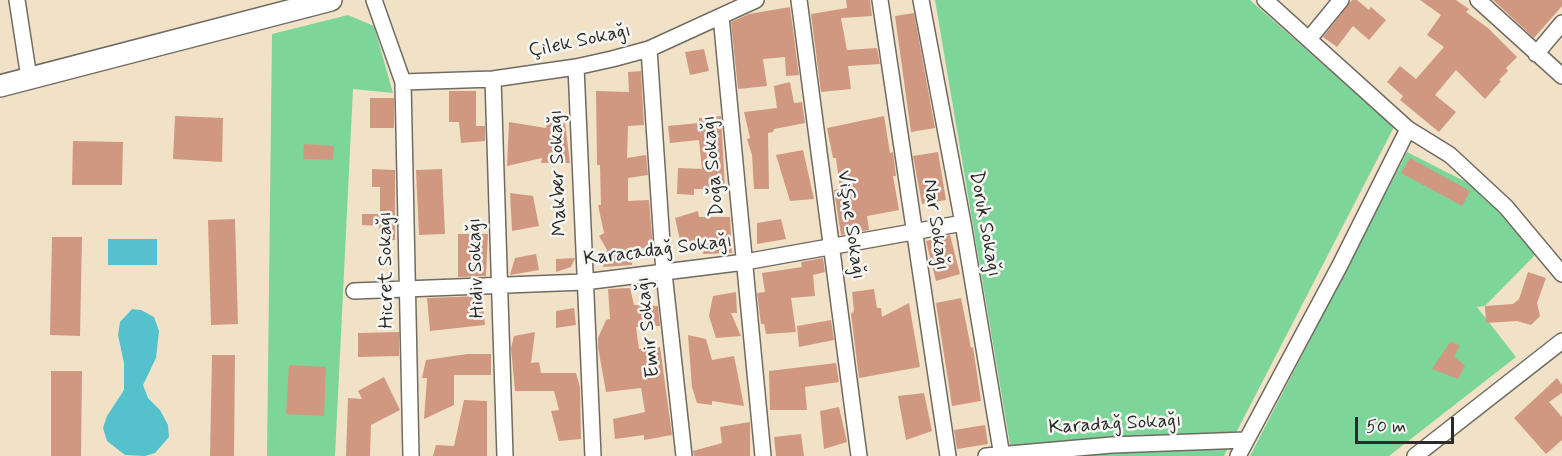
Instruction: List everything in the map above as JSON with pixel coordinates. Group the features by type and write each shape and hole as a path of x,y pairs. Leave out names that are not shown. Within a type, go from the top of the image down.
{"street":[{"path":"17,0 29,78"},
{"path":"0,86 331,0"},
{"name":"Hicret Sokağı","path":"374,0 403,82 410,289 411,456"},
{"name":"Çilek Sokağı","path":"403,82 493,79 576,68 649,49 756,0"},
{"name":"Vişne Sokağı","path":"799,0 860,456"},
{"name":"Nar Sokağı","path":"880,0 948,456"},
{"name":"Doruk Sokağı","path":"921,0 963,223 1002,455"},
{"path":"1265,0 1408,129 1450,155 1506,207 1562,274"},
{"path":"1309,39 1341,0"},
{"path":"1478,0 1562,76"},
{"name":"Doğa Sokağı","path":"721,16 763,456"},
{"path":"1536,54 1562,23"},
{"name":"Emir Sokağı","path":"649,49 664,273 684,456"},
{"name":"Makber Sokağı","path":"576,68 592,456"},
{"name":"Hidiv Sokağı","path":"493,79 505,456"},
{"path":"1238,456 1339,267 1408,129"},
{"name":"Karacadağ Sokağı","path":"354,291 584,282 745,262 963,223"},
{"path":"1415,456 1562,341"},
{"name":"Karadağ Sokağı","path":"986,456 1246,440"}],"green space":[{"path":"935,0 1250,0 1394,127 1224,456 1012,456"},
{"path":"348,15 374,26 393,93 353,89 335,456 267,456 272,34"},
{"path":"1407,152 1478,188 1535,255 1485,306 1477,307 1516,357 1389,456 1250,456"}],"water":[{"path":"108,239 157,239 157,265 108,265"},
{"path":"132,309 141,310 154,317 159,331 156,358 143,385 148,398 160,410 168,425 169,437 155,453 145,456 125,455 107,441 103,428 107,416 124,390 124,363 118,335 120,322"}],"building":[{"path":"846,0 870,0 872,16 841,18 847,50 877,48 880,64 848,66 851,89 821,92 811,14 847,8"},
{"path":"1352,0 1357,0 1369,10 1371,7 1386,20 1369,40 1353,26 1337,47 1323,37"},
{"path":"1420,0 1456,0 1469,9 1466,12 1488,28 1517,57 1506,68 1508,71 1485,99 1456,70 1435,95 1456,112 1439,132 1400,100 1403,96 1387,82 1400,66 1416,79 1444,47 1427,35 1441,15"},
{"path":"1493,0 1562,0 1562,6 1534,38"},
{"path":"790,7 799,75 786,76 785,57 763,59 767,86 738,89 731,22 749,14"},
{"path":"914,13 935,128 911,132 895,16"},
{"path":"704,49 709,71 690,75 685,52"},
{"path":"641,71 644,125 628,126 627,158 646,155 648,175 628,178 628,201 649,200 653,248 633,249 632,265 603,267 607,250 599,236 604,233 598,205 601,205 600,165 597,165 596,91 629,92 628,72"},
{"path":"790,82 794,103 802,102 805,123 774,129 773,132 768,133 769,189 754,189 752,155 747,139 750,138 744,112 777,108 774,86"},
{"path":"449,91 476,91 476,126 485,126 485,141 461,143 459,122 449,122"},
{"path":"370,98 394,98 394,128 370,128"},
{"path":"175,116 223,118 222,162 173,159"},
{"path":"721,116 725,189 694,189 694,195 677,194 678,168 702,169 699,140 670,143 668,126 699,123 699,118"},
{"path":"884,116 890,153 893,152 896,176 893,176 899,210 867,216 869,230 841,235 834,190 840,189 836,158 833,158 827,128"},
{"path":"509,122 546,128 547,122 565,123 570,163 541,163 542,158 507,166"},
{"path":"73,141 123,142 122,185 72,185"},
{"path":"304,144 334,146 333,160 303,159"},
{"path":"803,150 814,199 790,201 776,155"},
{"path":"938,152 946,200 922,204 913,156"},
{"path":"1410,158 1470,191 1462,206 1401,173"},
{"path":"372,169 395,170 395,240 379,240 379,226 362,225 362,214 380,214 380,187 372,187"},
{"path":"442,169 445,234 419,235 416,170"},
{"path":"510,193 533,196 539,226 512,231"},
{"path":"698,211 699,217 730,217 732,253 703,254 706,236 682,249 675,218"},
{"path":"235,219 238,324 211,325 208,220"},
{"path":"781,219 786,239 757,244 757,223"},
{"path":"458,234 488,234 486,276 458,277"},
{"path":"950,235 960,274 936,281 926,241"},
{"path":"52,237 82,237 80,336 50,335"},
{"path":"536,254 539,270 510,275 515,258"},
{"path":"575,258 571,267 556,272 556,259"},
{"path":"823,258 825,272 813,275 815,296 791,298 796,332 766,334 764,324 761,324 757,293 765,292 762,273 802,267 801,262"},
{"path":"1528,272 1546,278 1537,303 1540,316 1531,325 1517,321 1486,323 1485,306 1513,304 1519,299"},
{"path":"630,288 634,305 658,306 660,326 636,327 639,349 660,347 672,435 644,440 644,435 615,439 613,419 645,412 641,388 606,392 598,347 598,338 606,320 610,319 608,289"},
{"path":"874,289 877,308 881,308 882,317 909,303 920,367 859,378 851,314 854,311 852,292"},
{"path":"736,292 737,313 731,313 741,336 716,338 709,316 713,296"},
{"path":"482,296 485,325 430,331 427,298"},
{"path":"961,298 971,348 973,347 981,401 952,406 936,303"},
{"path":"574,308 576,325 556,328 556,311"},
{"path":"831,320 834,340 799,347 797,326"},
{"path":"399,332 399,356 358,357 358,333"},
{"path":"535,332 531,363 539,362 541,373 576,373 580,387 581,439 559,441 551,411 559,410 554,391 515,391 511,348 514,336"},
{"path":"688,335 706,339 712,360 734,356 744,406 712,401 712,405 697,403 692,387"},
{"path":"1451,341 1460,346 1454,356 1465,366 1458,379 1432,369"},
{"path":"467,354 491,354 491,375 454,375 454,405 424,419 427,378 422,378 426,360"},
{"path":"212,355 235,355 234,456 210,456"},
{"path":"836,363 839,382 805,387 807,410 770,410 769,371"},
{"path":"289,365 326,367 324,416 286,414"},
{"path":"51,371 82,371 81,456 51,456"},
{"path":"384,377 400,410 371,425 370,456 346,456 348,398 362,399 358,391"},
{"path":"1557,378 1562,385 1562,393 1549,402 1562,417 1562,440 1546,454 1514,418"},
{"path":"924,393 932,431 906,440 898,396"},
{"path":"464,400 487,401 487,456 433,456 436,445 454,446"},
{"path":"839,407 847,442 824,449 820,411"},
{"path":"750,422 750,456 694,456 693,451 722,443 720,427"},
{"path":"985,425 988,444 957,449 954,430"},
{"path":"801,434 804,456 776,456 774,437"}]}
